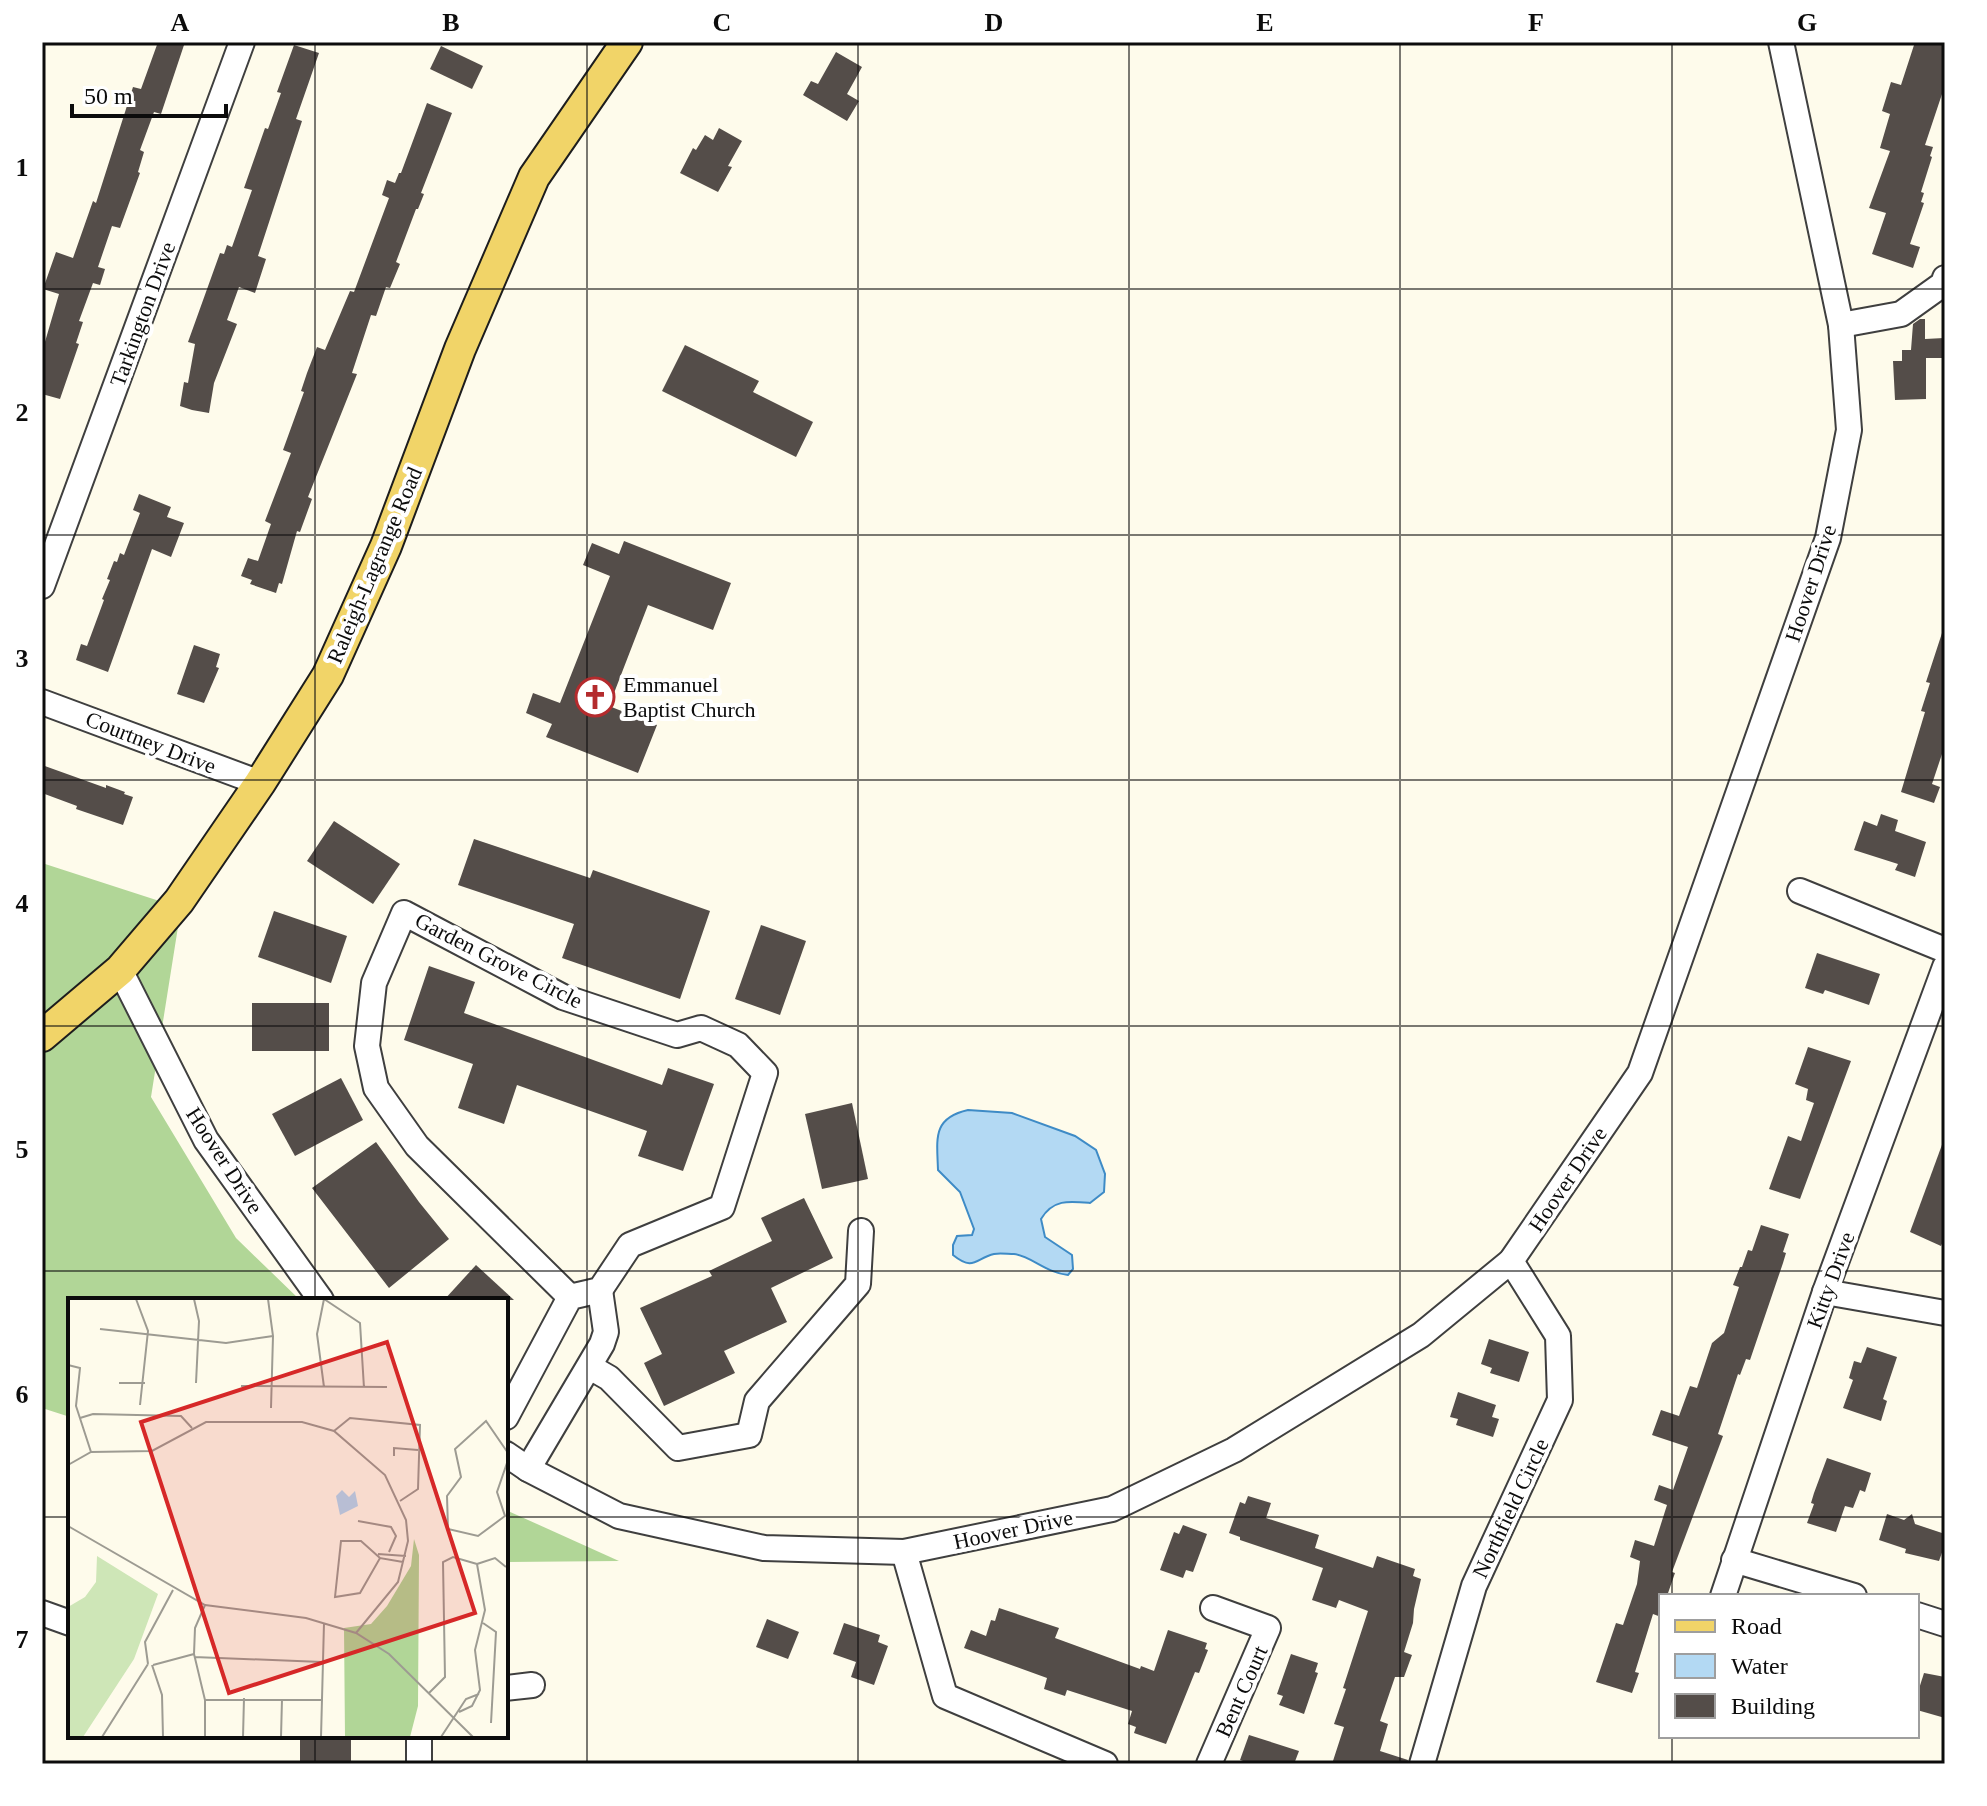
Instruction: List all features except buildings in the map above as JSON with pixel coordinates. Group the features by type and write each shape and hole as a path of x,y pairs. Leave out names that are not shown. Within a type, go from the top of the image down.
{"main road":[{"name":"Raleigh-Lagrange Road","path":"42,1036 120,970 179,901 260,783 328,675 386,546 460,349 534,177 627,42"}],"street":[{"name":"Tarkington Drive","path":"42,586 242,42"},
{"name":"Hoover Drive","path":"508,1455 619,1516 764,1548 904,1552 1112,1509 1234,1450 1421,1335 1511,1261 1640,1073 1828,538 1849,430 1841,325 1781,42"},
{"path":"1841,325 1901,314 1943,284 1945,278"},
{"name":"Courtney Drive","path":"42,702 260,783"},
{"path":"1800,891 1945,950"},
{"name":"Garden Grove Circle","path":"570,1297 417,1146 376,1088 367,1046 374,983 404,913 563,997 677,1035 701,1028 738,1045 765,1073 722,1207 630,1245 600,1290"},
{"name":"Kitty Drive","path":"1724,1594 1825,1292 1945,967"},
{"name":"Hoover Drive","path":"120,970 206,1140 320,1298"},
{"path":"590,1367 609,1378 678,1448 749,1435 757,1401 858,1284 861,1231"},
{"name":"Northfield Circle","path":"1422,1764 1474,1586 1560,1400 1558,1336 1511,1261"},
{"path":"508,1413 570,1297 600,1290 606,1332 590,1367 528,1469"},
{"path":"1825,1292 1945,1313"},
{"path":"904,1552 945,1696 1105,1764"},
{"path":"1734,1560 1847,1594"},
{"name":"Bent Court","path":"1209,1764 1268,1628 1213,1608"},
{"path":"42,1613 68,1622"},
{"path":"1919,1616 1945,1624"},
{"path":"508,1688 532,1685"},
{"path":"419,1738 419,1764"}],"green space":[{"path":"42,863 181,908 151,1097 236,1238 298,1298 68,1298 68,1416 42,1408"},
{"path":"508,1511 619,1561 508,1562"}],"water":[{"path":"968,1110 1012,1113 1075,1136 1096,1150 1105,1174 1104,1192 1090,1203 1056,1205 1041,1219 1045,1237 1072,1255 1073,1269 1068,1275 1014,1254 994,1254 970,1263 953,1255 957,1236 972,1235 974,1229 960,1192 938,1170 938,1140 942,1124 948,1118"}],"place":[{"name":"Emmanuel Baptist Church","path":"595,697"}]}
